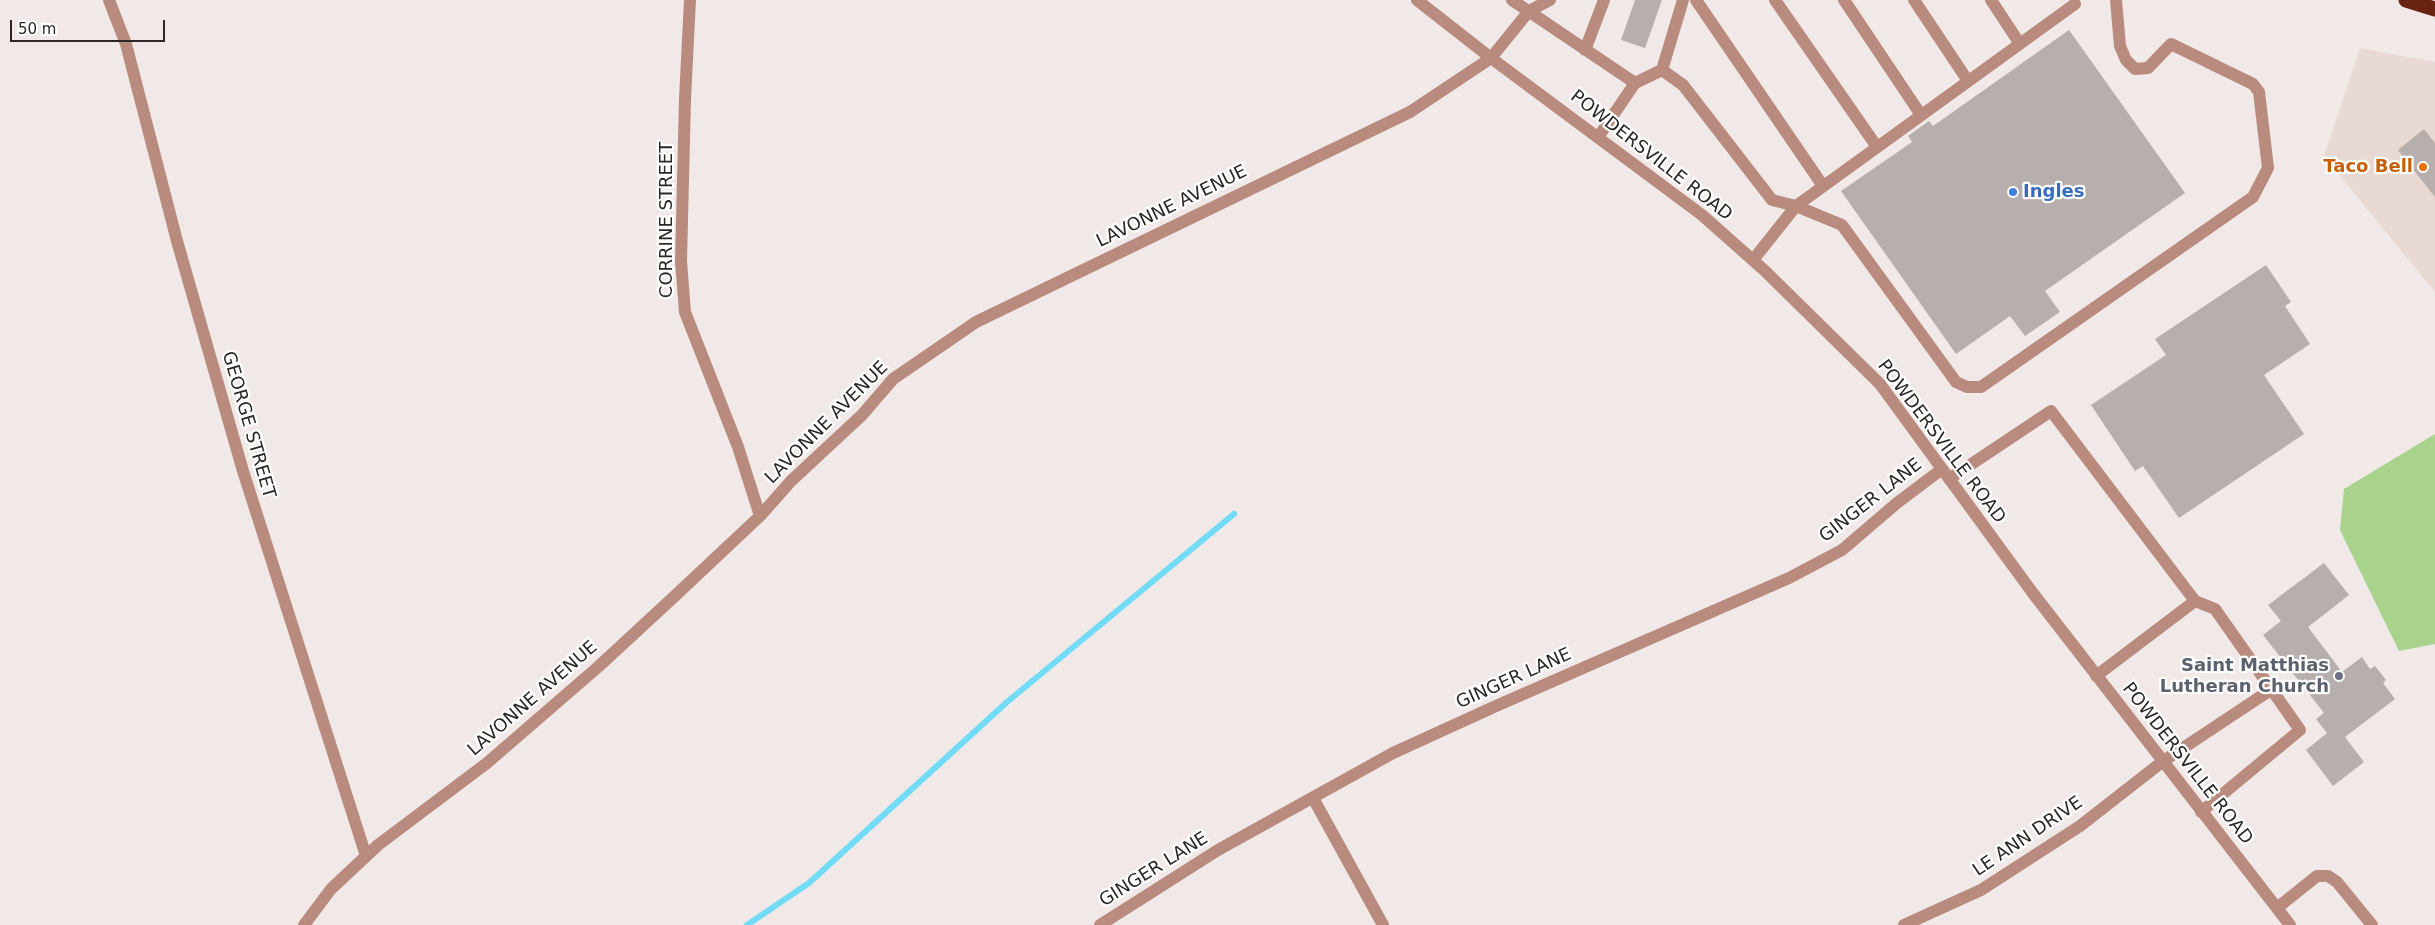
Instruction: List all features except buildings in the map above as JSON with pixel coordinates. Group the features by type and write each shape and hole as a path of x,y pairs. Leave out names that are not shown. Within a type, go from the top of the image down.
{"highway":[{"path":"2406,0 2435,9"}],"street":[{"name":"GEORGE STREET","path":"109,0 126,44 177,241 243,471 366,856"},
{"name":"CORRINE STREET","path":"690,0 681,251 685,312 738,447 760,516"},
{"name":"POWDERSVILLE ROAD","path":"1417,0 1491,58 1599,136 1702,215 1752,260 1880,384 2032,592 2290,925"},
{"path":"1512,0 1635,83"},
{"path":"1529,11 1550,0"},
{"path":"1585,50 1604,0"},
{"path":"1599,136 1635,83 1662,70 1683,0"},
{"path":"1696,0 1823,186"},
{"path":"1775,0 1877,147"},
{"path":"1844,0 1921,115"},
{"path":"1914,0 1968,81"},
{"path":"1991,0 2020,44"},
{"path":"1662,70 1683,86 1772,200 1796,206 1842,225 1956,382 1967,387 1981,387 2252,196 2268,168 2259,92 2253,84 2171,44 2148,68 2135,69 2126,60 2120,46 2116,0"},
{"path":"1752,260 1796,206 2020,44 2073,1"},
{"name":"LAVONNE AVENUE","path":"304,925 331,889 378,845 487,763 598,667 760,516 791,481 862,415 892,379 976,322 1410,112 1491,58 1529,11"},
{"name":"GINGER LANE","path":"1100,925 1218,850 1393,753 1789,578 1842,550 1897,503 2051,411 2195,601"},
{"path":"2096,676 2195,601 2215,609 2300,730 2202,812"},
{"name":"LE ANN DRIVE","path":"1904,925 1981,890 2080,826 2162,762 2272,689"},
{"path":"1313,798 1383,925"},
{"path":"2277,908 2317,876 2328,876 2337,882 2372,925"}],"shaded area":[{"path":"2360,48 2435,62 2435,292 2324,156"}],"green space":[{"path":"2435,434 2435,644 2399,651 2340,530 2344,489"}],"waterway":[{"path":"747,925 809,883 1007,702 1234,514"}],"place":[{"name":"Taco Bell","path":"2423,167"},
{"name":"Ingles","path":"2013,192"},
{"name":"Saint Matthias Lutheran Church","path":"2339,676"}]}
